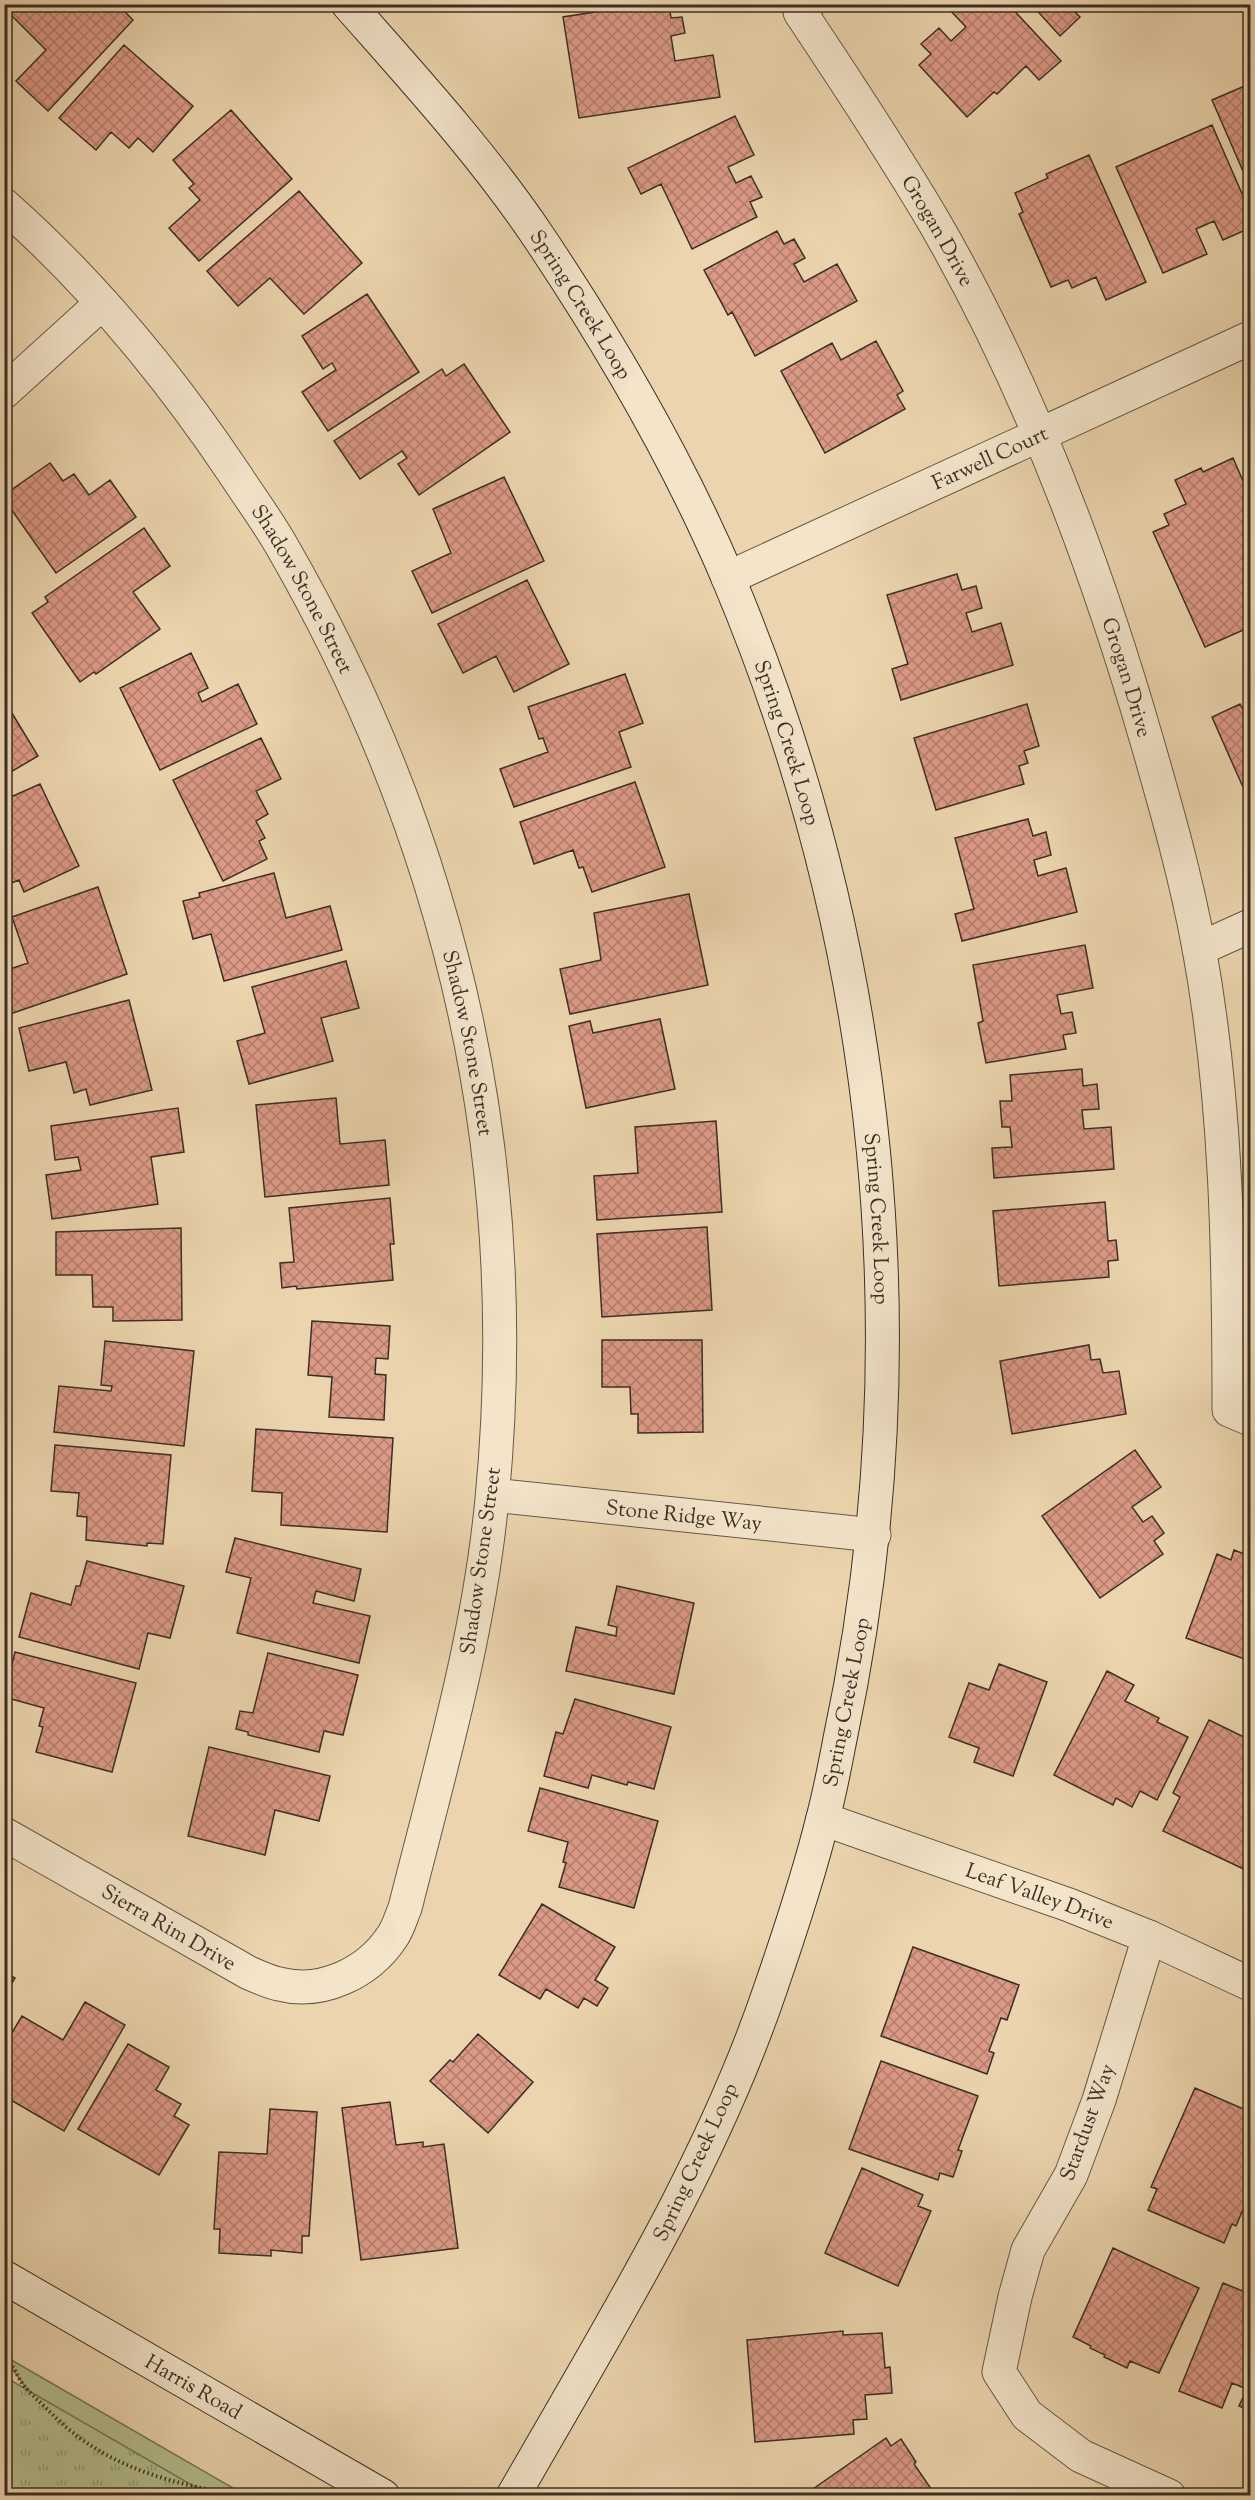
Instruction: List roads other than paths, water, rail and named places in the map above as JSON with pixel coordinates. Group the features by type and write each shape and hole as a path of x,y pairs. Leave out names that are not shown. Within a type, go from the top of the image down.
{"street":[{"name":"Spring Creek Loop","path":"348,4 452,122 534,229 606,342 667,449 728,578 778,706 818,835 854,999 873,1132 883,1266 883,1399 874,1535 855,1668 823,1819 770,1992 719,2116 661,2238 513,2496"},
{"name":"Grogan Drive","path":"804,8 935,223 1007,363 1040,434 1085,547 1123,657 1175,839 1199,949 1219,1094 1240,1415"},
{"name":"Shadow Stone Street","path":"4,205 28,225 137,343 204,428 278,540 343,658 397,782 432,885 466,1015 485,1121 497,1227 501,1361 493,1495 465,1668 405,1908 393,1936 373,1960 343,1979"},
{"path":"4,392 102,303"},
{"name":"Farwell Court","path":"728,578 1251,338"},
{"path":"1199,949 1251,926"},
{"name":"Stone Ridge Way","path":"493,1495 874,1535"},
{"name":"Leaf Valley Drive","path":"823,1819 1069,1905 1149,1937 1251,1984"},
{"name":"Sierra Rim Drive","path":"4,1834 249,1973 280,1985 309,1987 343,1979"},
{"name":"Stardust Way","path":"1149,1937 1098,2100 1071,2175 1028,2250 1015,2297 999,2373 1027,2415 1081,2456 1169,2496"},
{"name":"Harris Road","path":"4,2277 383,2496"}]}
